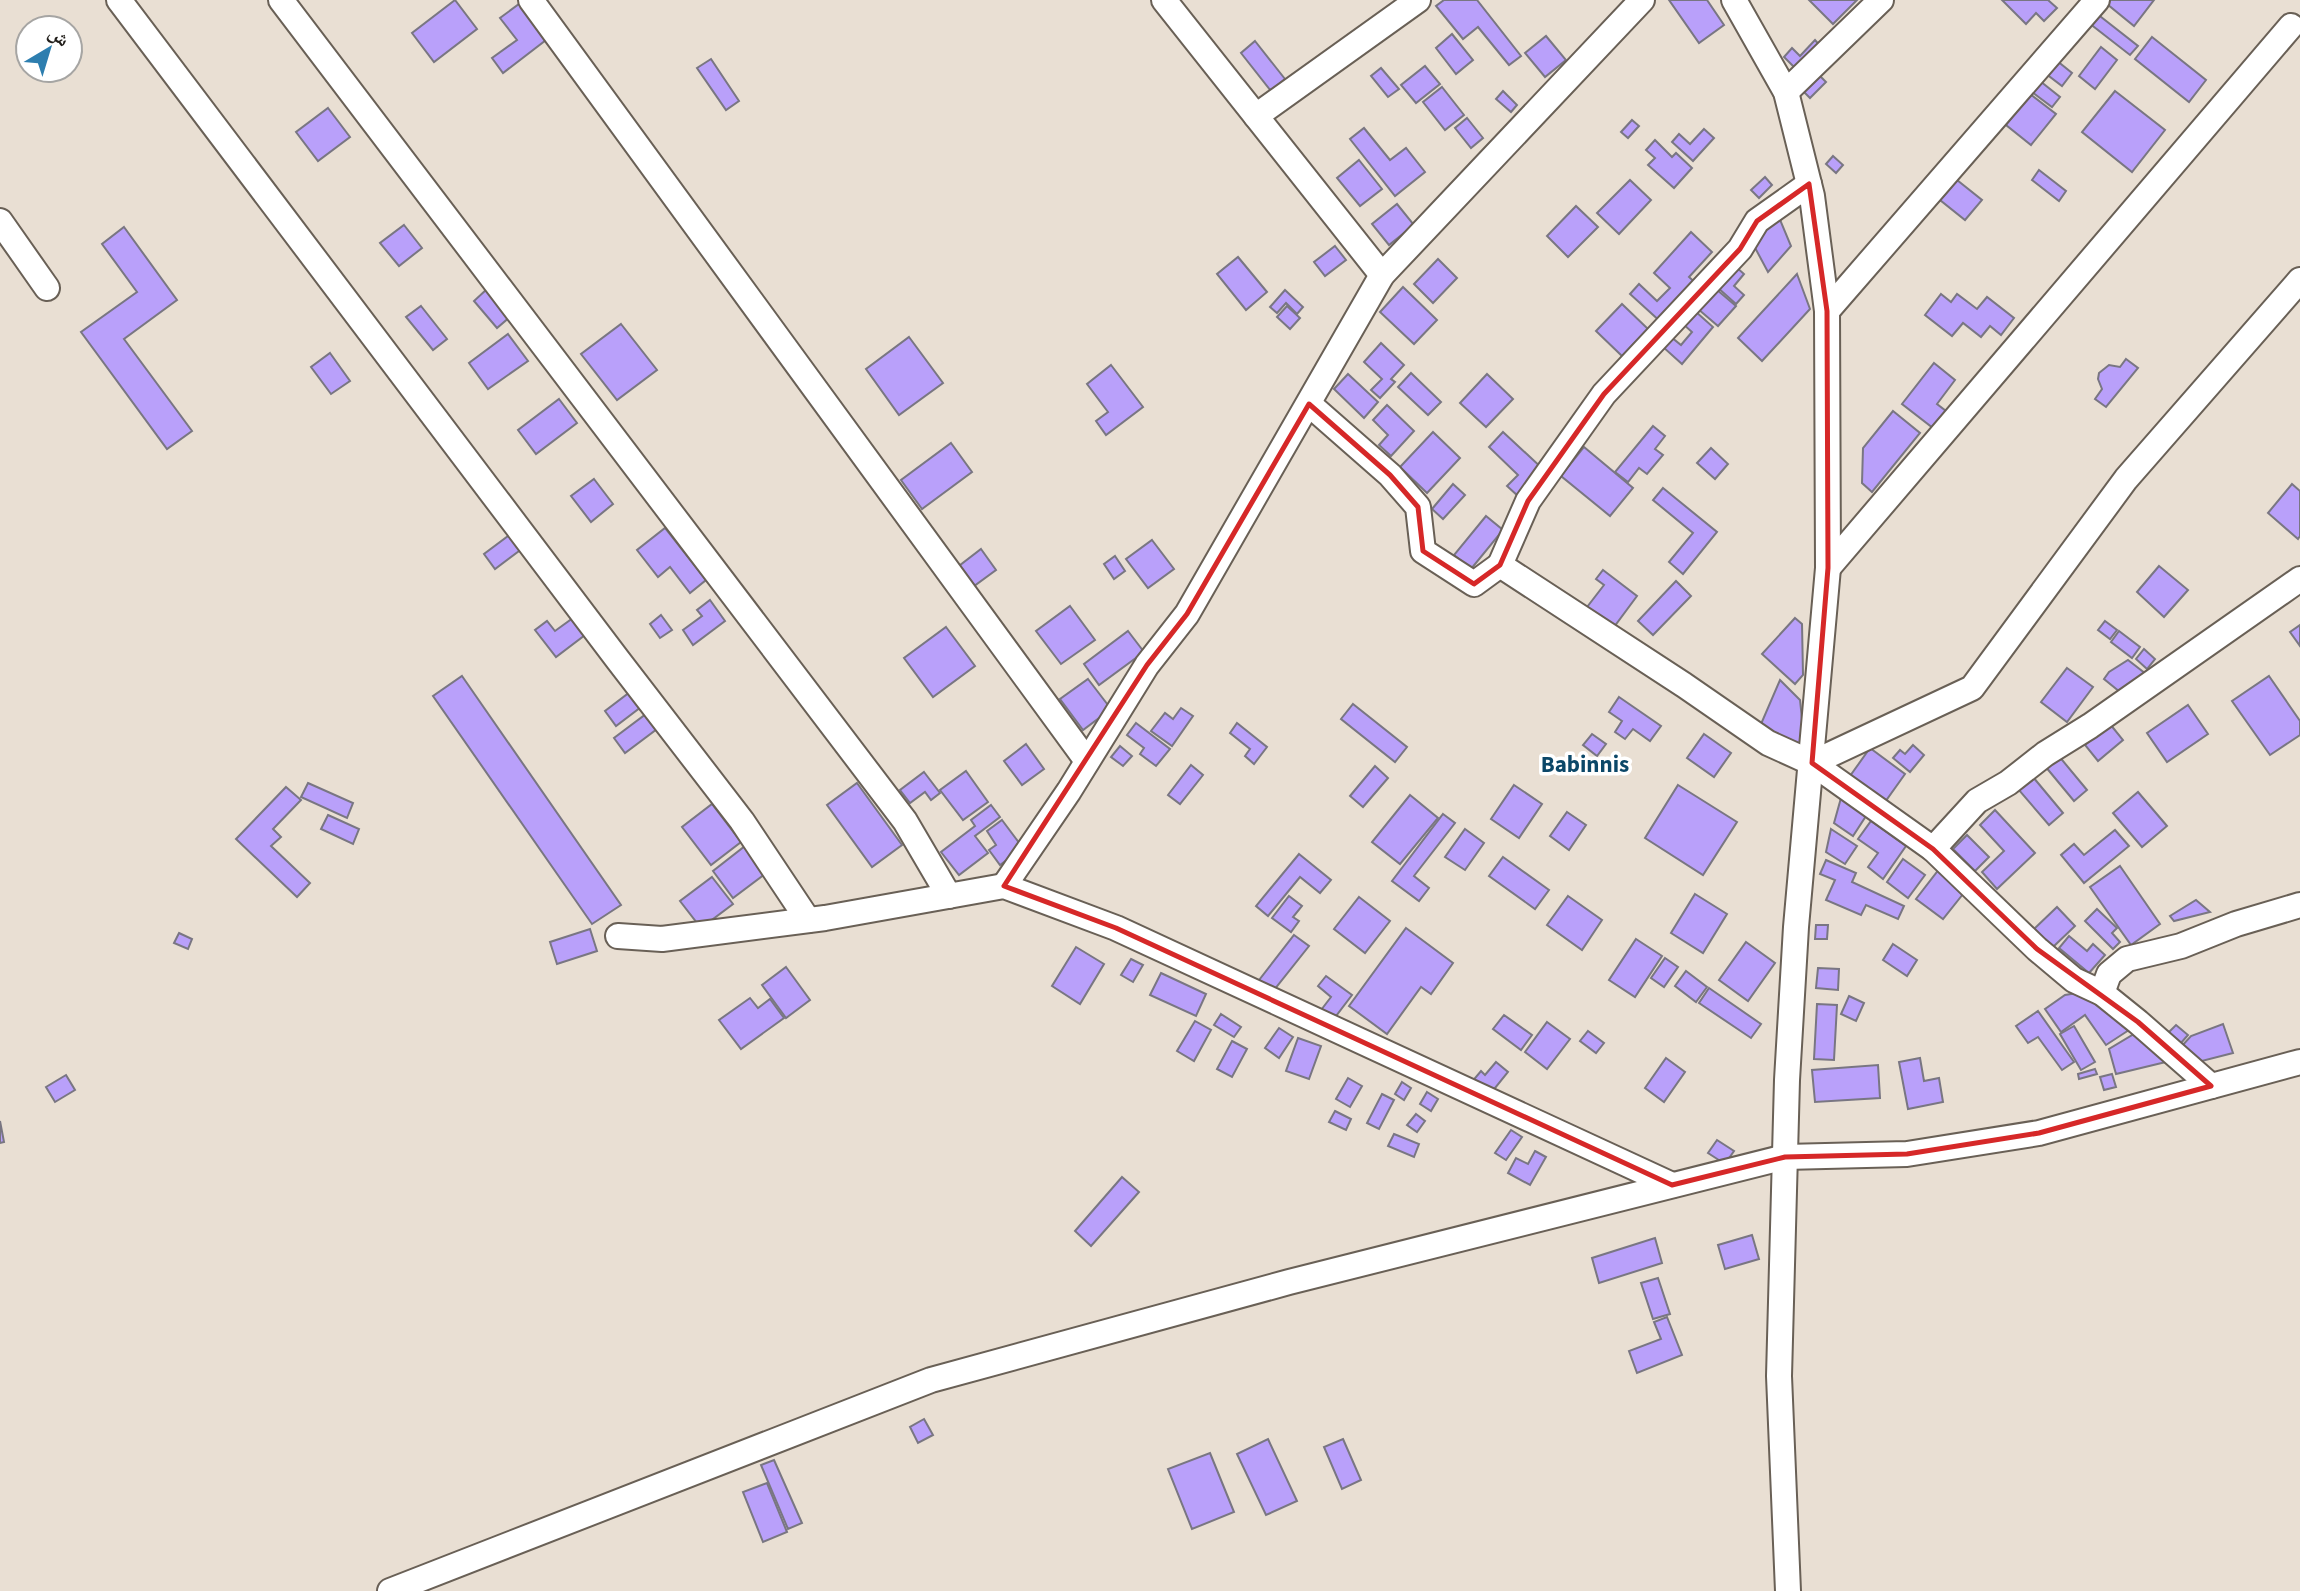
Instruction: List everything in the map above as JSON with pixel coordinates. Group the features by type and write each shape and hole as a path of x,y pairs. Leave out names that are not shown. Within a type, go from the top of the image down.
{"street":[{"path":"119,0 742,821 807,920"},
{"path":"281,0 905,821 949,896"},
{"path":"531,0 1087,761"},
{"path":"1164,0 1382,275"},
{"path":"1256,116 1418,0"},
{"path":"1004,886 1147,665 1187,614 1382,275 1642,0"},
{"path":"1734,0 1786,92 1809,184 1827,311 1828,568 1796,928 1785,1157 1779,1376 1788,1591"},
{"path":"1786,92 1881,0"},
{"path":"1827,311 2097,0"},
{"path":"1828,568 2291,26"},
{"path":"1309,404 1390,475 1418,507 1423,551 1474,584 1500,565 1528,501 1604,394 1740,249 1757,221 1809,184"},
{"path":"0,221 47,288"},
{"path":"1812,763 1972,688 2126,479 2300,280"},
{"path":"1500,565 1768,743 1812,763 1933,849 2037,949 2074,980 2102,993 2211,1086"},
{"path":"1933,849 1977,801 2008,783 2045,754 2101,719 2300,579"},
{"path":"618,936 662,939 807,920 1004,886 1116,928 1672,1185"},
{"path":"2102,993 2109,974 2127,959 2181,946 2236,924 2300,905"},
{"path":"390,1591 931,1380 1289,1282 1785,1157 1907,1154 2039,1133 2300,1062"}],"highlighted area":[{"path":"1809,184 1827,311 1828,568 1812,763 1933,849 2037,949 2138,1022 2211,1086 2039,1133 1907,1154 1785,1157 1672,1185 1116,928 1004,886 1147,665 1187,614 1309,404 1390,475 1418,507 1423,551 1474,584 1500,565 1528,501 1604,394 1740,249 1757,221"}],"building":[{"path":"455,0 477,29 434,62 412,33"},
{"path":"1444,0 1477,0 1521,56 1509,65 1478,27 1463,39 1436,6"},
{"path":"1669,0 1707,0 1724,25 1699,43"},
{"path":"1809,0 1857,0 1833,24"},
{"path":"2002,0 2048,0 2057,8 2044,21 2036,13 2026,24"},
{"path":"2110,0 2154,0 2134,26 2107,4"},
{"path":"519,4 546,40 503,73 492,58 517,40 500,18"},
{"path":"2096,13 2138,46 2130,55 2089,23"},
{"path":"1452,34 1473,60 1456,74 1436,48"},
{"path":"1546,36 1566,60 1545,77 1525,53"},
{"path":"2152,37 2206,80 2189,102 2135,59"},
{"path":"1815,40 1822,48 1799,72 1784,57 1792,48 1800,56"},
{"path":"1255,41 1285,79 1271,91 1241,53"},
{"path":"2101,47 2117,60 2095,89 2079,76"},
{"path":"711,59 739,101 726,110 697,68"},
{"path":"2056,60 2072,73 2062,86 2045,73"},
{"path":"1425,66 1440,84 1416,103 1401,85"},
{"path":"1381,68 1399,89 1388,97 1371,76"},
{"path":"1820,76 1826,82 1810,98 1804,92"},
{"path":"2040,81 2060,97 2052,107 2032,92"},
{"path":"1442,87 1464,115 1445,130 1423,102"},
{"path":"1503,91 1517,105 1511,112 1496,99"},
{"path":"2115,91 2165,130 2132,172 2082,132"},
{"path":"2030,94 2056,114 2031,145 2006,125"},
{"path":"328,108 350,137 318,161 296,132"},
{"path":"1467,118 1483,138 1471,148 1455,128"},
{"path":"1632,120 1639,126 1628,138 1621,132"},
{"path":"1364,128 1390,160 1406,148 1425,172 1395,196 1350,139"},
{"path":"1704,129 1714,138 1693,161 1672,142 1679,134 1690,144"},
{"path":"1655,140 1672,157 1676,153 1692,168 1674,188 1648,165 1655,158 1646,150"},
{"path":"1833,156 1843,165 1836,173 1826,164"},
{"path":"1359,160 1382,189 1360,206 1337,178"},
{"path":"2039,170 2066,191 2059,201 2032,180"},
{"path":"1765,177 1772,185 1759,198 1751,190"},
{"path":"1630,180 1651,200 1619,234 1597,213"},
{"path":"1957,180 1982,200 1965,220 1940,200"},
{"path":"1397,204 1414,225 1389,245 1372,224"},
{"path":"1576,206 1598,227 1568,257 1547,236"},
{"path":"1778,215 1791,246 1768,272 1753,244"},
{"path":"404,225 422,248 399,266 380,243"},
{"path":"124,227 177,300 124,339 192,431 167,449 81,332 137,292 102,244"},
{"path":"1691,232 1712,252 1689,277 1698,285 1662,323 1630,294 1639,284 1657,301 1670,288 1654,273"},
{"path":"1335,246 1346,260 1325,276 1314,262"},
{"path":"1238,257 1267,292 1246,310 1217,274"},
{"path":"1438,259 1457,278 1433,303 1414,284"},
{"path":"1735,266 1744,274 1734,286 1744,295 1736,304 1717,287"},
{"path":"1797,274 1810,309 1762,361 1738,338"},
{"path":"1403,287 1437,320 1414,344 1380,312"},
{"path":"487,289 511,316 497,328 474,301"},
{"path":"1716,289 1736,306 1718,326 1698,309"},
{"path":"1285,290 1303,307 1297,314 1286,303 1277,313 1270,307"},
{"path":"1941,294 1951,302 1957,294 1977,309 1987,297 2014,318 2001,335 1990,326 1981,337 1963,323 1952,336 1925,315"},
{"path":"1622,304 1648,329 1622,356 1596,331"},
{"path":"421,306 447,339 433,350 406,317"},
{"path":"1287,306 1300,318 1290,329 1277,317"},
{"path":"1695,311 1713,327 1682,364 1663,347 1671,337 1681,345 1692,332 1683,324"},
{"path":"621,324 657,370 617,400 581,354"},
{"path":"508,334 528,361 488,389 469,363"},
{"path":"909,337 943,383 899,415 866,369"},
{"path":"1381,343 1404,365 1391,379 1395,382 1380,398 1371,390 1382,379 1364,362"},
{"path":"330,353 350,381 331,394 311,367"},
{"path":"2126,359 2138,368 2106,407 2095,399 2102,389 2099,373 2109,365 2120,367"},
{"path":"1934,363 1955,380 1937,404 1946,411 1933,428 1902,404"},
{"path":"1111,365 1143,407 1106,435 1096,421 1108,412 1087,384"},
{"path":"1411,373 1441,402 1428,415 1398,387"},
{"path":"1348,374 1378,402 1364,418 1334,389"},
{"path":"1487,374 1513,399 1486,427 1460,403"},
{"path":"559,399 577,423 536,454 518,430"},
{"path":"1387,405 1414,431 1391,456 1379,445 1388,435 1373,420"},
{"path":"1893,411 1920,433 1872,492 1862,483 1863,448"},
{"path":"1653,426 1665,436 1655,449 1663,455 1647,474 1639,468 1628,482 1615,472"},
{"path":"1433,432 1460,458 1427,493 1400,467"},
{"path":"1503,432 1544,470 1518,496 1507,486 1518,475 1489,447"},
{"path":"951,443 972,472 922,509 901,480"},
{"path":"1584,447 1633,488 1610,516 1561,476"},
{"path":"1711,448 1728,464 1715,479 1697,463"},
{"path":"594,479 613,504 591,522 571,496"},
{"path":"1453,484 1465,495 1443,519 1432,509"},
{"path":"2292,484 2300,491 2298,539 2268,513"},
{"path":"1663,488 1717,532 1683,574 1669,562 1693,533 1653,500"},
{"path":"1486,516 1503,530 1471,569 1454,555"},
{"path":"665,528 706,580 690,593 670,567 658,577 637,550"},
{"path":"512,533 523,548 495,569 484,554"},
{"path":"1152,540 1174,569 1148,588 1126,559"},
{"path":"981,549 996,570 970,589 955,569"},
{"path":"1115,556 1125,571 1114,579 1104,564"},
{"path":"2159,566 2188,590 2164,617 2137,592"},
{"path":"1603,570 1637,596 1611,631 1584,611 1604,585 1596,579"},
{"path":"1676,581 1691,596 1653,635 1638,621"},
{"path":"710,600 725,621 693,645 683,630 702,616 697,610"},
{"path":"1070,606 1095,640 1061,664 1036,631"},
{"path":"661,615 672,630 660,638 650,624"},
{"path":"573,618 585,635 556,657 535,630 547,621 555,631"},
{"path":"1795,618 1802,624 1803,675 1795,684 1762,654"},
{"path":"2105,621 2117,630 2110,639 2098,630"},
{"path":"2300,625 2300,646 2290,632"},
{"path":"946,627 975,666 933,697 904,658"},
{"path":"1128,631 1144,652 1099,685 1084,664"},
{"path":"2119,631 2140,647 2132,658 2111,642"},
{"path":"2144,649 2155,659 2147,669 2136,659"},
{"path":"2128,660 2146,674 2120,692 2104,679 2109,672"},
{"path":"2067,668 2093,687 2067,722 2041,702"},
{"path":"462,676 621,905 592,924 433,696"},
{"path":"2269,676 2300,721 2300,735 2270,755 2232,701"},
{"path":"1088,679 1111,709 1083,730 1060,699"},
{"path":"1780,680 1800,700 1804,738 1799,749 1758,731"},
{"path":"630,692 641,707 616,726 605,711"},
{"path":"1619,697 1661,726 1650,741 1633,729 1625,739 1615,732 1622,721 1609,712"},
{"path":"1353,704 1407,747 1395,762 1341,719"},
{"path":"2188,705 2208,734 2167,762 2147,733"},
{"path":"1181,708 1193,716 1172,746 1151,731 1165,713 1173,719"},
{"path":"646,714 657,729 625,753 614,738"},
{"path":"1136,723 1170,749 1156,766 1140,754 1144,748 1127,735"},
{"path":"1237,723 1267,747 1254,764 1245,756 1250,749 1230,733"},
{"path":"2110,724 2123,740 2098,761 2085,745"},
{"path":"1592,734 1606,744 1597,756 1583,745"},
{"path":"1704,734 1731,753 1714,777 1687,758"},
{"path":"1026,744 1044,769 1022,785 1004,761"},
{"path":"1913,745 1924,755 1910,772 1893,758 1900,750 1905,754"},
{"path":"1120,746 1132,756 1123,766 1111,757"},
{"path":"1870,748 1905,774 1885,802 1850,776"},
{"path":"2058,755 2087,790 2074,801 2045,766"},
{"path":"1191,765 1203,775 1180,804 1168,795"},
{"path":"1375,766 1388,778 1363,807 1350,796"},
{"path":"966,771 988,802 963,820 940,790"},
{"path":"924,772 940,793 931,800 925,792 910,803 900,790"},
{"path":"2033,777 2063,813 2049,825 2018,789"},
{"path":"308,783 353,803 347,818 301,797"},
{"path":"857,783 902,845 872,867 827,805"},
{"path":"1514,785 1542,804 1519,838 1491,819"},
{"path":"1678,785 1737,822 1703,875 1645,838"},
{"path":"286,787 301,800 273,829 281,837 271,846 310,883 297,897 236,839"},
{"path":"2138,792 2167,826 2142,847 2113,813"},
{"path":"1410,795 1438,818 1400,864 1372,842"},
{"path":"1841,798 1866,816 1853,836 1834,823"},
{"path":"712,804 741,842 711,865 682,827"},
{"path":"991,805 1000,817 975,836 988,853 959,875 941,852 975,826 971,820"},
{"path":"1995,810 2035,853 1997,889 1982,872 2004,851 1980,825"},
{"path":"1567,812 1586,825 1569,850 1550,836"},
{"path":"1443,814 1455,823 1414,876 1429,888 1419,901 1392,881"},
{"path":"328,815 359,829 353,844 321,829"},
{"path":"1002,820 1023,848 1000,865 989,850 996,845 987,831"},
{"path":"1871,821 1906,846 1883,879 1868,867 1878,853 1858,839"},
{"path":"1465,829 1484,843 1465,870 1445,857"},
{"path":"1831,829 1857,846 1845,864 1826,852"},
{"path":"2115,830 2129,846 2084,883 2061,855 2074,844 2084,855"},
{"path":"1967,835 1989,857 1975,871 1953,849"},
{"path":"745,846 765,874 733,898 713,871"},
{"path":"1299,854 1331,880 1320,893 1300,877 1268,916 1256,906"},
{"path":"1503,857 1549,890 1535,909 1489,876"},
{"path":"1903,859 1925,875 1908,898 1887,882"},
{"path":"1826,860 1856,873 1852,882 1904,906 1898,919 1866,905 1861,915 1826,900 1835,880 1820,874"},
{"path":"2120,866 2160,924 2131,945 2090,887"},
{"path":"1940,868 1967,889 1943,919 1916,899"},
{"path":"712,877 733,904 701,928 680,901"},
{"path":"1695,894 1727,914 1703,953 1671,933"},
{"path":"1289,896 1302,906 1293,917 1299,921 1291,932 1272,918"},
{"path":"1568,896 1602,920 1582,950 1547,925"},
{"path":"1359,897 1390,921 1365,953 1334,929"},
{"path":"2196,900 2210,912 2174,921 2170,916"},
{"path":"2057,907 2075,926 2053,947 2034,929"},
{"path":"2097,909 2117,928 2112,933 2120,942 2113,949 2085,921"},
{"path":"1816,925 1828,925 1827,939 1815,939"},
{"path":"1406,928 1453,963 1431,994 1421,987 1387,1034 1349,1006"},
{"path":"590,929 597,951 557,964 550,942"},
{"path":"179,933 192,939 188,949 174,943"},
{"path":"1294,935 1309,946 1270,995 1256,984"},
{"path":"2069,936 2087,951 2093,944 2105,955 2089,973 2059,948"},
{"path":"1636,939 1662,956 1635,997 1609,980"},
{"path":"1746,942 1775,963 1748,1001 1719,980"},
{"path":"1893,944 1917,960 1907,976 1883,960"},
{"path":"1076,947 1104,964 1080,1004 1052,986"},
{"path":"1665,958 1678,967 1664,987 1651,978"},
{"path":"1131,959 1143,965 1133,982 1121,975"},
{"path":"786,967 810,1000 786,1018 762,985"},
{"path":"1818,968 1839,969 1838,990 1816,988"},
{"path":"1686,971 1707,987 1696,1002 1675,986"},
{"path":"1161,973 1206,994 1196,1016 1150,995"},
{"path":"1326,976 1352,995 1330,1024 1318,1014 1331,997 1318,986"},
{"path":"1709,988 1761,1024 1751,1038 1699,1003"},
{"path":"2083,992 2129,1030 2106,1045 2085,1015 2061,1032 2045,1009 2065,995"},
{"path":"1849,996 1864,1003 1856,1021 1841,1014"},
{"path":"750,998 758,1008 770,999 784,1018 741,1049 719,1020"},
{"path":"1817,1004 1837,1005 1834,1060 1814,1059"},
{"path":"2038,1011 2074,1062 2062,1070 2038,1037 2028,1043 2016,1026"},
{"path":"1221,1014 1241,1027 1234,1037 1214,1025"},
{"path":"1504,1015 1532,1035 1521,1050 1493,1029"},
{"path":"1195,1021 1211,1030 1194,1061 1177,1051"},
{"path":"1547,1022 1570,1039 1547,1069 1525,1052"},
{"path":"2223,1024 2233,1053 2198,1062 2180,1048 2191,1036"},
{"path":"2176,1025 2188,1035 2180,1044 2168,1033"},
{"path":"2074,1026 2095,1062 2081,1070 2060,1034"},
{"path":"1279,1028 1293,1037 1279,1058 1265,1048"},
{"path":"1588,1031 1604,1043 1596,1053 1580,1041"},
{"path":"2134,1034 2170,1061 2116,1074 2109,1049"},
{"path":"1298,1038 1321,1046 1309,1079 1286,1071"},
{"path":"1232,1041 1247,1049 1232,1077 1217,1069"},
{"path":"1666,1058 1685,1072 1664,1102 1645,1088"},
{"path":"1920,1058 1924,1081 1939,1078 1943,1102 1908,1109 1899,1062"},
{"path":"1496,1062 1508,1072 1487,1098 1470,1084 1481,1071 1485,1075"},
{"path":"1878,1065 1880,1098 1815,1102 1812,1070"},
{"path":"2095,1069 2097,1074 2079,1079 2078,1074"},
{"path":"2112,1074 2116,1087 2104,1090 2100,1077"},
{"path":"66,1075 75,1090 55,1102 46,1087"},
{"path":"1348,1078 1362,1086 1350,1107 1336,1099"},
{"path":"1402,1082 1411,1088 1404,1100 1395,1094"},
{"path":"1427,1092 1438,1099 1431,1111 1420,1104"},
{"path":"1382,1094 1394,1100 1379,1129 1367,1123"},
{"path":"1335,1111 1351,1119 1346,1130 1329,1122"},
{"path":"1416,1114 1425,1121 1417,1132 1407,1125"},
{"path":"0,1121 4,1142 0,1143"},
{"path":"1511,1130 1522,1137 1506,1160 1495,1153"},
{"path":"1394,1134 1419,1144 1414,1157 1388,1146"},
{"path":"1717,1140 1734,1151 1725,1164 1708,1153"},
{"path":"1535,1151 1546,1157 1530,1185 1508,1173 1516,1158 1528,1164"},
{"path":"1122,1177 1139,1192 1091,1246 1075,1231"},
{"path":"1752,1235 1759,1259 1725,1269 1718,1245"},
{"path":"1655,1238 1662,1263 1599,1283 1592,1258"},
{"path":"1658,1278 1670,1314 1653,1319 1641,1283"},
{"path":"1667,1317 1682,1355 1637,1373 1629,1351 1661,1339 1654,1322"},
{"path":"924,1419 933,1435 918,1443 910,1427"},
{"path":"1268,1439 1297,1501 1266,1515 1237,1454"},
{"path":"1343,1439 1361,1480 1342,1489 1324,1447"},
{"path":"1210,1453 1234,1512 1192,1529 1168,1469"},
{"path":"774,1460 802,1523 788,1529 761,1465"},
{"path":"767,1483 787,1532 763,1542 743,1492"}],"district":[{"name":"Babinnis","path":"1585,764"}]}
